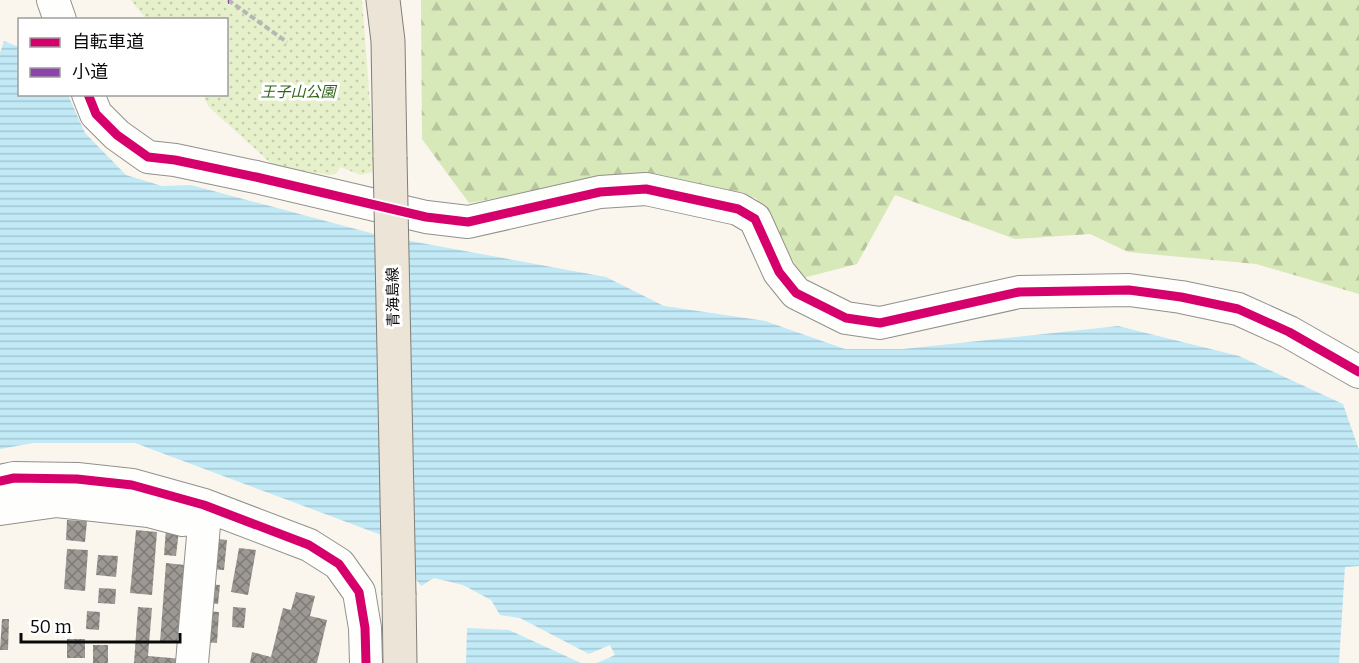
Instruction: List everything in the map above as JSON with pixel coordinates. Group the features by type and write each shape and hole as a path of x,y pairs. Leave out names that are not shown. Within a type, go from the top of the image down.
{"main road":[{"name":"青海島線","path":"383,0 388,41 400,663"}],"street":[{"path":"53,0 59,18"},
{"path":"89,96 96,114 117,135 148,157 175,160 256,177 426,217 468,222 600,192 646,189 738,209 755,219 779,272 796,293 846,318 880,323 1020,292 1129,290 1181,297 1238,309 1289,332 1359,372"},
{"path":"0,480 14,478 77,479 132,485 204,515 309,545 339,564 359,592 365,628 366,663"},
{"path":"0,508 57,501 204,515"},
{"path":"192,663 204,515"}],"path":[{"path":"228,0 287,42"}],"green space":[{"name":"王子山公園","path":"131,0 362,0 375,168 372,172 361,175 340,167 336,174 329,175 274,166 209,107 204,96 228,96 228,18 145,18"},
{"path":"421,0 1359,0 1359,294 1256,264 1128,252 1090,234 1015,239 895,195 857,264 803,278 756,198 642,177 563,186 469,203 422,139"}],"water":[{"path":"4,41 18,47 18,96 68,96 85,133 126,175 162,186 191,185 378,235 606,277 664,306 765,321 845,349 903,349 1118,326 1239,356 1343,404 1359,450 1359,566 1345,567 1339,663 597,663 615,655 610,645 589,654 520,618 500,615 491,600 463,585 434,578 421,586 384,536 135,443 33,443 0,449 0,53"},
{"path":"467,628 509,630 581,663 466,663"}],"building":[{"path":"67,520 87,521 85,542 66,540"},
{"path":"166,529 179,530 176,556 164,555"},
{"path":"136,530 157,532 152,595 130,593"},
{"path":"211,538 227,540 224,570 208,569"},
{"path":"239,548 256,550 248,595 231,592"},
{"path":"67,549 88,550 85,591 64,589"},
{"path":"98,555 118,556 116,577 96,575"},
{"path":"166,563 185,565 178,643 160,642"},
{"path":"207,584 220,585 218,604 205,603"},
{"path":"99,588 116,589 115,604 98,603"},
{"path":"296,592 315,596 310,616 327,620 317,663 250,663 252,652 271,657 283,608 291,610"},
{"path":"138,607 152,608 148,656 183,659 182,663 134,663"},
{"path":"233,607 246,608 244,628 232,627"},
{"path":"87,611 100,612 99,630 86,629"},
{"path":"204,611 219,612 217,643 202,642"},
{"path":"2,619 9,619 8,650 0,650"},
{"path":"67,639 85,639 85,658 67,658"},
{"path":"93,645 108,645 108,663 93,663"}],"cycle path":[{"path":"89,96 96,114 117,135 148,157 175,160 256,177 426,217 468,222 600,192 646,189 738,209 755,219 779,272 796,293 846,318 880,323 1019,292 1129,290 1181,297 1238,309 1289,332 1359,372"},
{"path":"0,481 14,478 77,479 132,485 204,505 309,545 339,564 359,592 365,628 366,663"}]}
